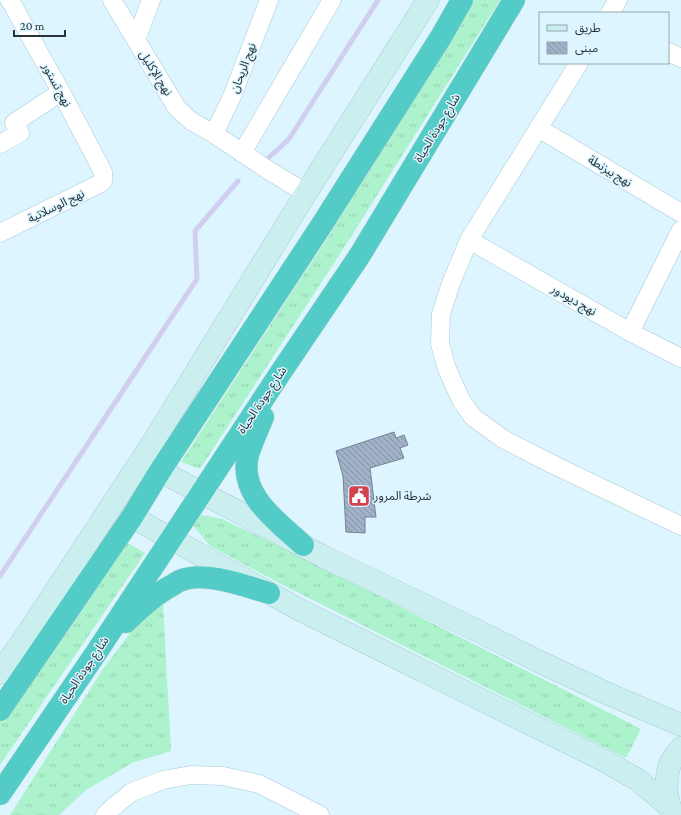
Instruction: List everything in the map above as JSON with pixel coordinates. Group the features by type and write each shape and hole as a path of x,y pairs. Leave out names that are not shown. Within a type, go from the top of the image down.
{"highway":[{"path":"0,710 132,517 160,471 321,226 462,0"},
{"name":"شارع جودة الحياة","path":"0,794 96,653 201,492 360,255 514,0"},
{"path":"281,372 248,456 248,481 253,494 264,509 303,545"},
{"path":"96,653 144,604 161,591 183,580 202,577 223,580 269,593"}],"main road":[{"path":"0,673 28,633 150,447 306,193 428,0"},
{"path":"160,471 326,558 544,664 681,725"},
{"path":"132,517 314,617 603,760 638,780 672,811"},
{"path":"672,811 666,785 671,763 681,748"}],"street":[{"name":"نهج الإكليل","path":"112,0 177,108 191,121 306,193"},
{"path":"136,40 151,0"},
{"name":"نهج الريحان","path":"214,134 233,94 269,0"},
{"path":"242,153 332,0"},
{"path":"611,12 618,0"},
{"name":"نهج تستور","path":"9,2 61,92 103,172"},
{"path":"669,52 681,58"},
{"path":"578,64 469,240 451,283 441,314 440,344 447,369 461,400 473,417 503,439 681,526"},
{"path":"0,144 20,132 14,123 61,92"},
{"name":"نهج بيزنطة","path":"538,128 681,213"},
{"name":"نهج الوسلاتية","path":"0,233 99,184 103,181 103,172"},
{"path":"630,332 681,230"},
{"name":"نهج ديودور","path":"469,240 630,332 681,358"},
{"path":"105,815 132,792 163,780 191,775 223,776 258,784 320,815"}],"green space":[{"path":"472,0 500,0 347,243 200,469 181,462 330,234"},
{"path":"201,515 222,519 296,554 641,729 626,758 279,583 210,546 192,524"},
{"path":"120,539 145,553 0,765 0,718"},
{"path":"163,603 171,751 132,763 86,790 59,815 10,815 103,669 144,615"}],"building":[{"name":"شرطة المرور","path":"394,432 396,438 404,435 408,445 400,448 404,458 370,468 376,517 365,517 365,533 346,532 343,476 336,451"}],"waterway":[{"path":"265,161 289,139 378,0"},
{"path":"0,576 197,279 195,231 238,181"}],"place":[{"name":"شرطة المرور","path":"359,496"}]}
